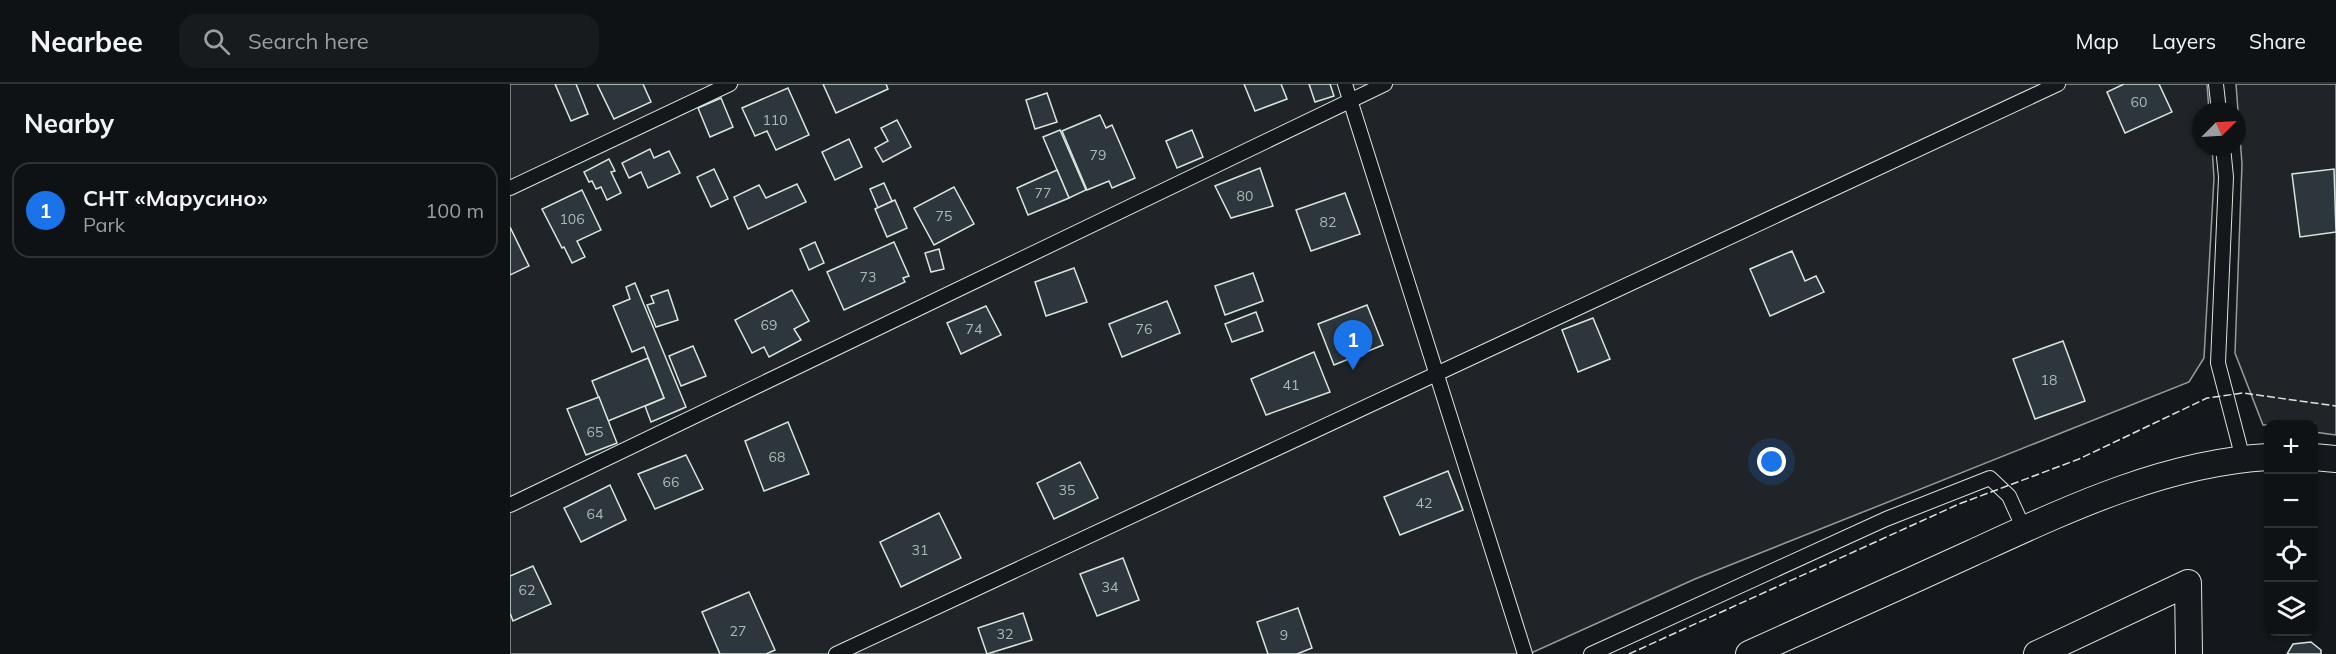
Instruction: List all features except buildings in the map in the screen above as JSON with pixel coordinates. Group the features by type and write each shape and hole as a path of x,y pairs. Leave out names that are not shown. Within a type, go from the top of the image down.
{"street":[{"path":"1749,654 2100,497 2199,467 2264,457"},
{"path":"2318,457 2336,459"},
{"path":"2037,654 2188,584 2189,654"}],"lane":[{"path":"510,188 730,84"},
{"path":"1345,84 1525,654"},
{"path":"510,505 1385,84"},
{"path":"836,654 2058,84"},
{"path":"2216,84 2218,102"},
{"path":"2224,156 2226,177 2218,363 2243,459"},
{"path":"1591,654 1886,519 1990,478 2009,496 2024,530"}],"shaded area":[{"path":"510,84 2207,84 2208,102 2192,102 2192,156 2213,156 2214,178 2204,358 2189,382 1695,579 1529,654 510,654"},
{"path":"2236,84 2336,84 2336,435 2318,433 2318,420 2264,420 2263,425 2235,353 2241,156 2246,156 2246,102 2237,102"}],"fence":[{"path":"1629,654 1959,504 2079,459 2207,398 2243,393 2336,406"}],"place":[{"name":"СНТ «Марусино»","path":"1353,370"}]}
